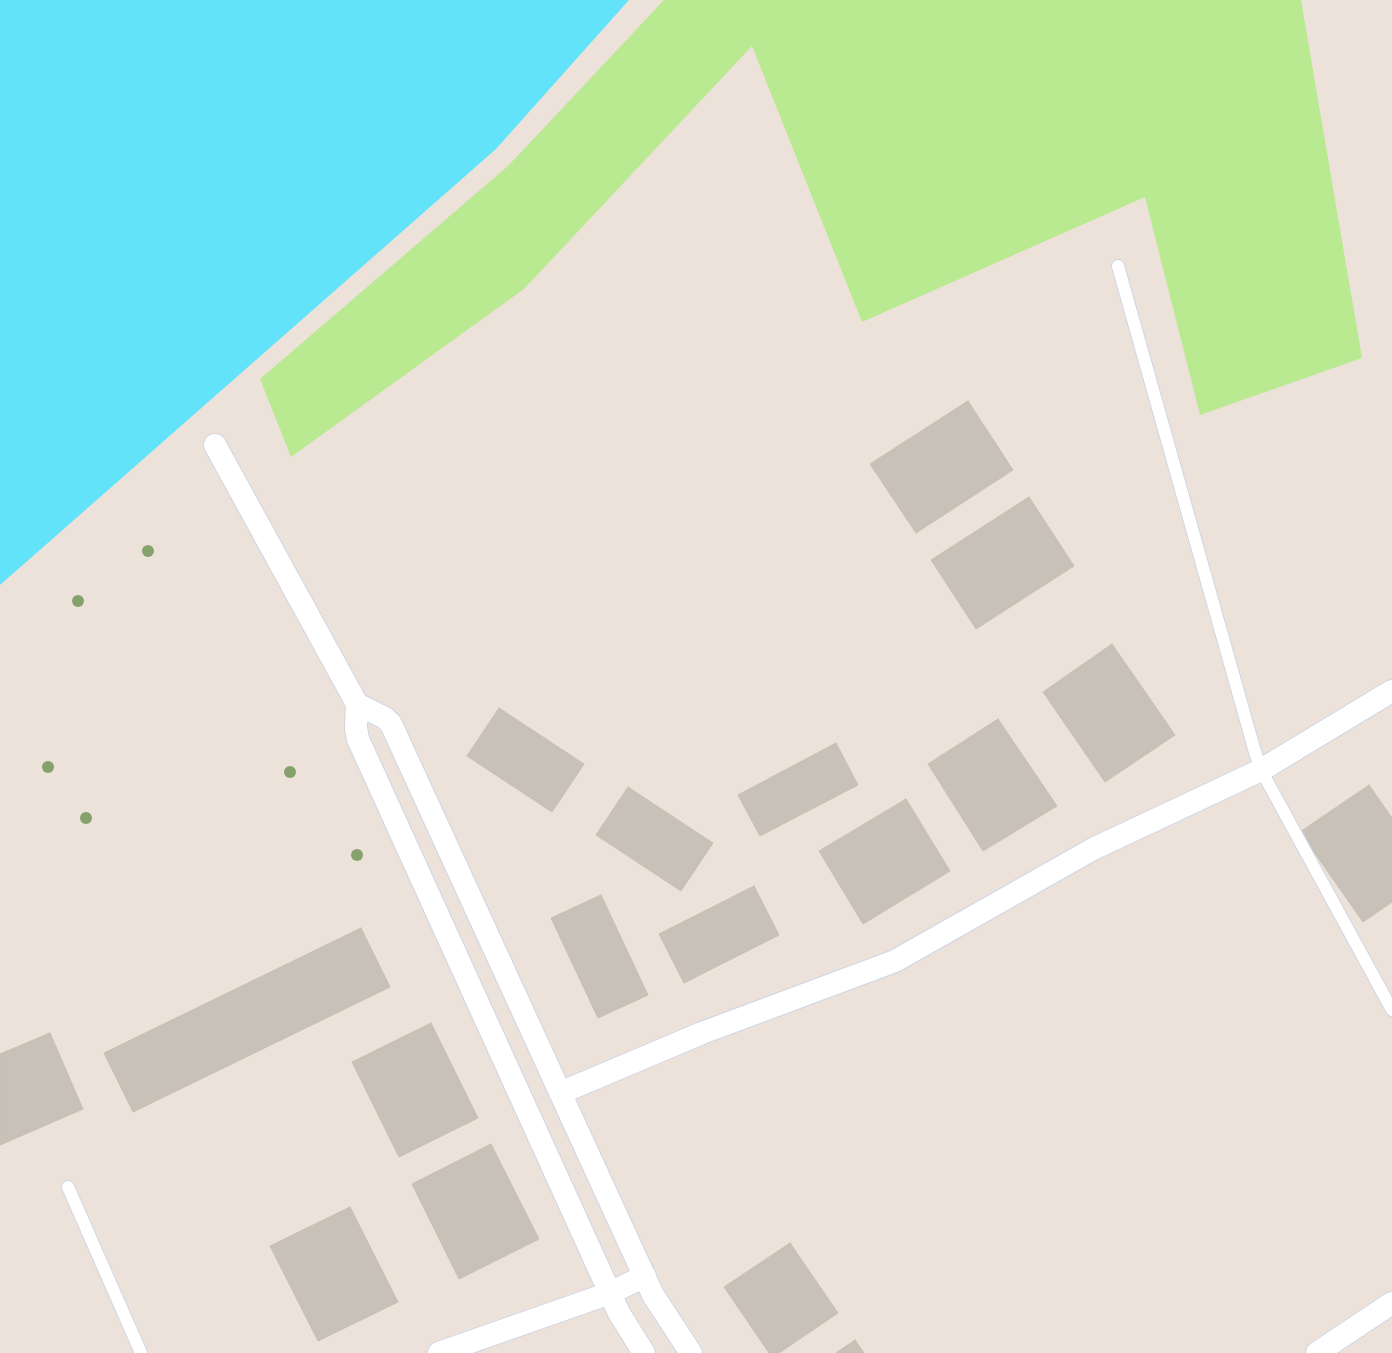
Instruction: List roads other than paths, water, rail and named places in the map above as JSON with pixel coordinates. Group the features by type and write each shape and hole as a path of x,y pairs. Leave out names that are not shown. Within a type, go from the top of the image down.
{"street":[{"path":"215,445 357,704 356,728 358,739 619,1313 644,1353"},
{"path":"560,1093 702,1033 895,961 1093,849 1261,770 1392,691"},
{"path":"357,704 385,718 391,724 653,1295 691,1353"},
{"path":"439,1353 610,1293 645,1276"},
{"path":"1317,1353 1392,1303"}],"lane":[{"path":"1118,266 1261,770 1392,1010"},
{"path":"68,1187 141,1353"}],"water":[{"path":"0,0 629,0 496,149 0,585"}]}
